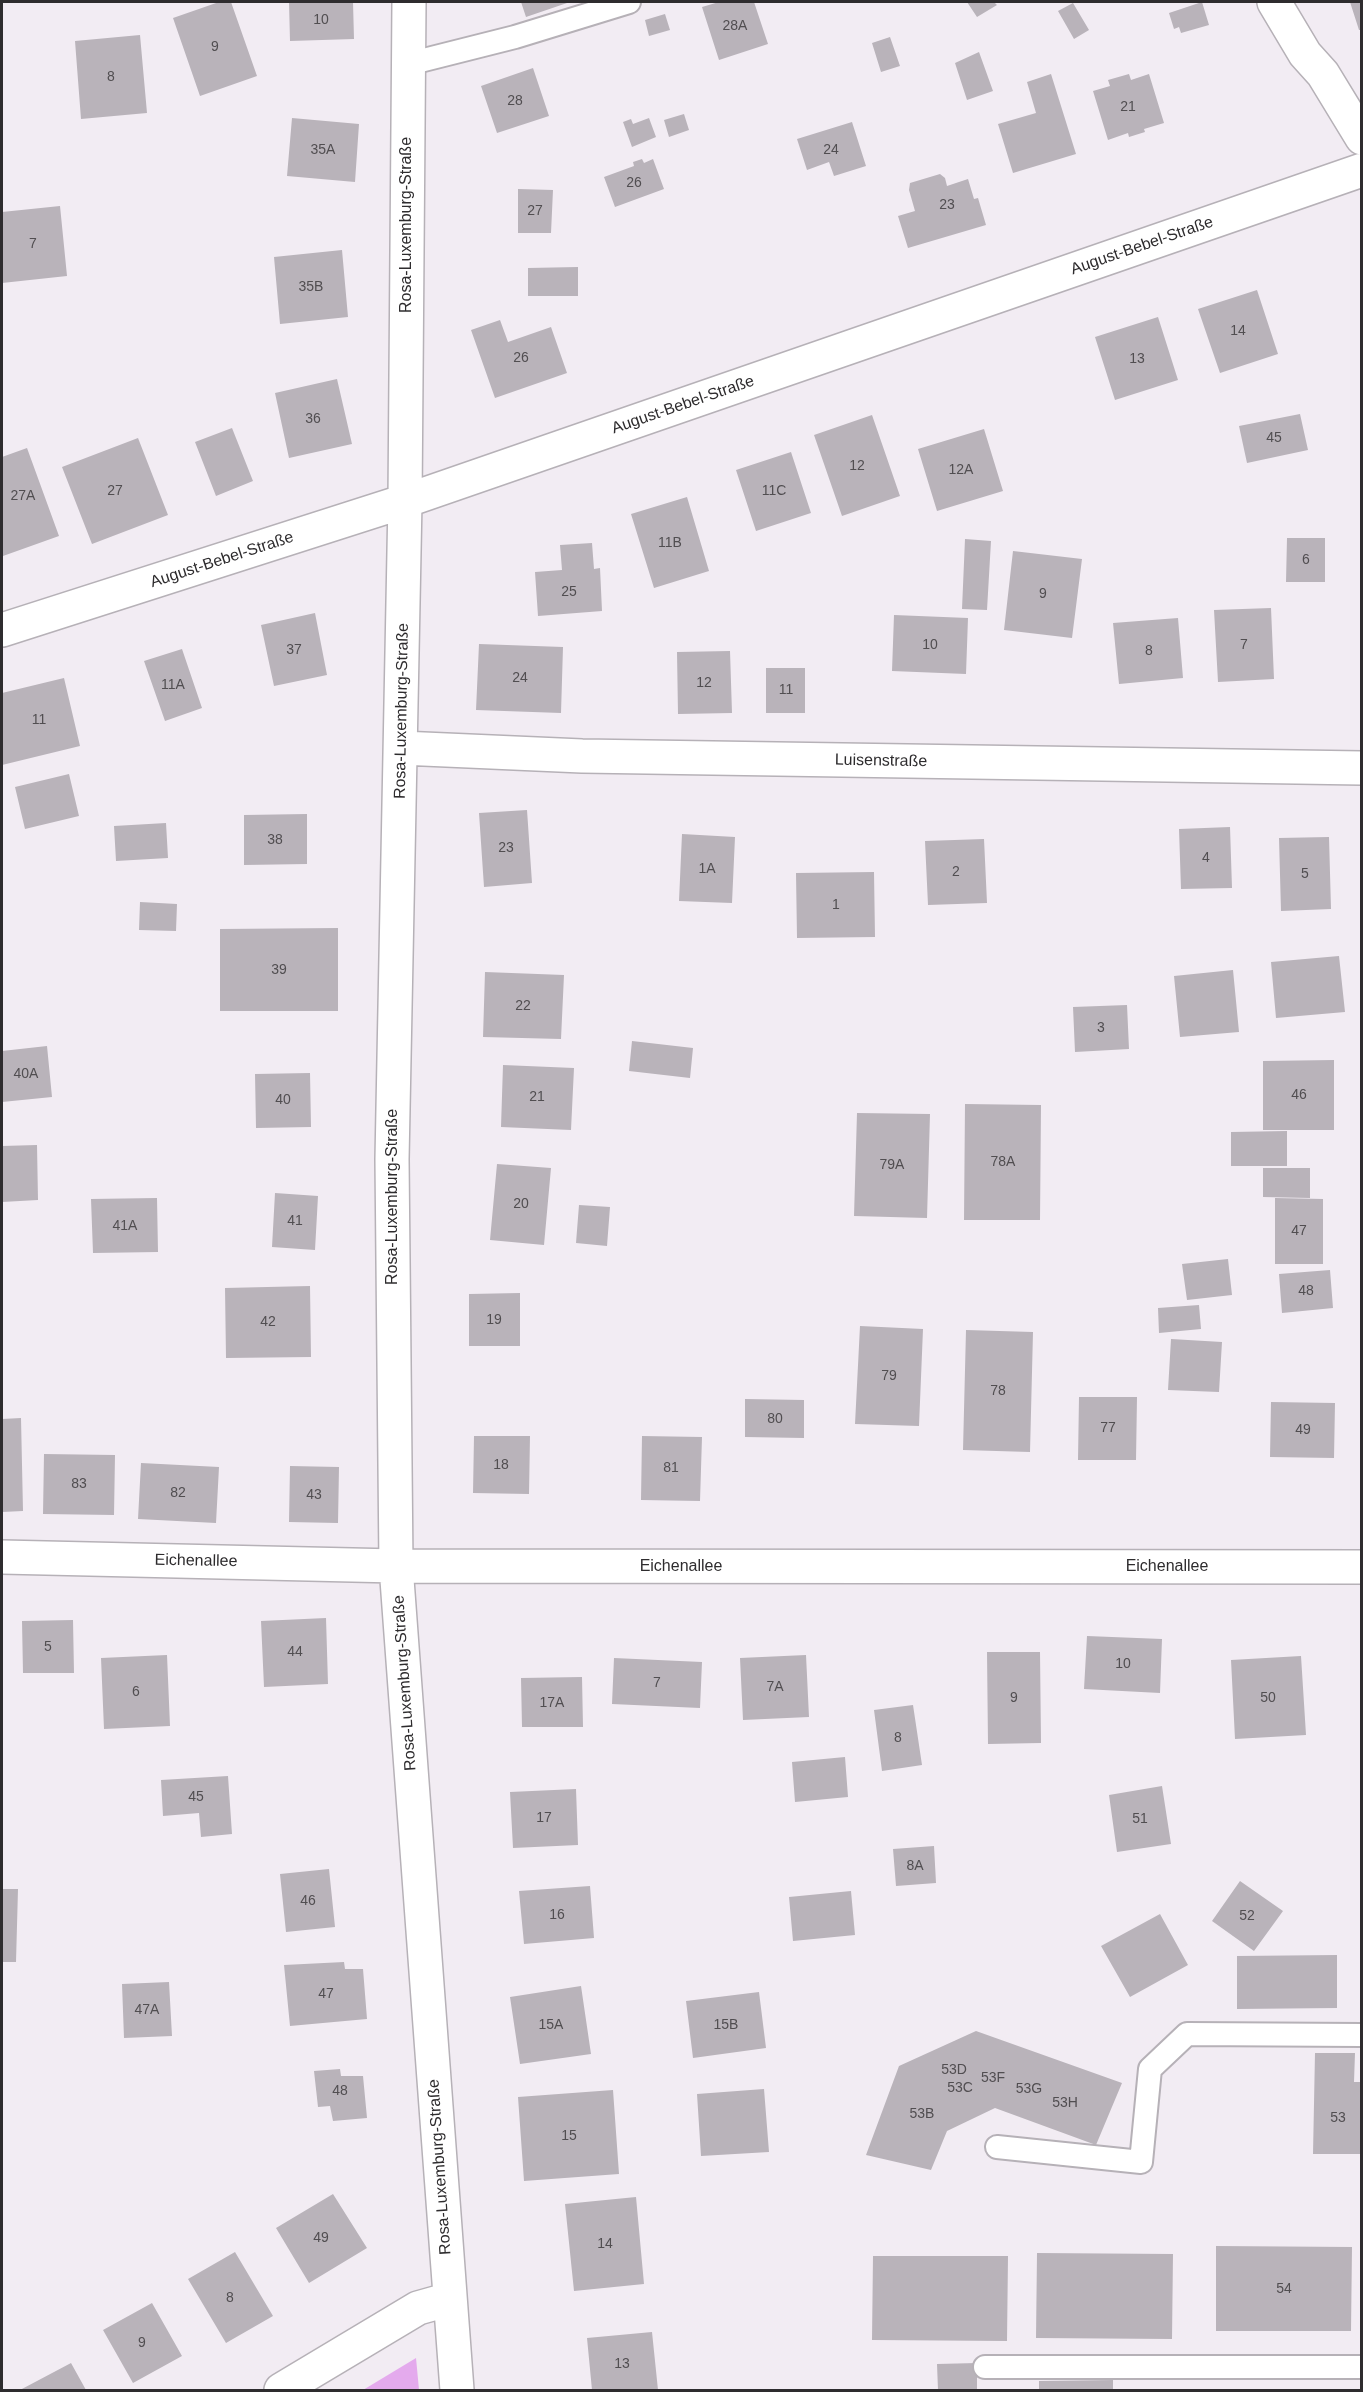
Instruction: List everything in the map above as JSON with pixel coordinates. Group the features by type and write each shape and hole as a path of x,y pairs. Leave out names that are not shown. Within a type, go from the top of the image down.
{"street":[{"name":"Rosa-Luxemburg-Straße","path":"409,2 405,501 392,1159 396,1566 457,2391"},
{"path":"1274,2 1305,54 1323,74 1362,138"},
{"name":"August-Bebel-Straße","path":"2,630 405,501 1362,170"},
{"name":"Luisenstraße","path":"401,748 582,756 1362,768"},
{"name":"Eichenallee","path":"2,1557 396,1566 1362,1567"},
{"path":"281,2391 418,2308 450,2299"}],"lane":[{"path":"408,64 515,37 629,2"},
{"path":"997,2147 1141,2162 1150,2069 1187,2034 1362,2035"},
{"path":"985,2367 1362,2367"}],"shaded area":[{"path":"416,2358 419,2390 363,2390"}],"building":[{"path":"219,2 231,2 257,76 200,96 173,18"},
{"path":"289,2 353,2 354,39 290,41"},
{"path":"521,2 570,2 526,17"},
{"path":"719,2 754,2 768,44 719,60 702,7"},
{"path":"967,2 994,2 997,5 977,17"},
{"path":"1202,2 1209,25 1181,33 1179,27 1174,29 1169,13"},
{"path":"1350,2 1362,2 1362,30 1359,30"},
{"path":"1073,3 1089,30 1074,39 1058,11"},
{"path":"665,14 670,30 649,36 645,20"},
{"path":"140,35 147,113 81,119 75,41"},
{"path":"890,37 900,66 881,72 872,43"},
{"path":"979,52 993,91 967,100 955,63"},
{"path":"533,68 549,116 497,133 481,86"},
{"path":"1051,74 1076,154 1013,173 998,124 1036,113 1027,82"},
{"path":"1129,74 1131,80 1149,74 1164,123 1144,129 1145,132 1129,137 1128,133 1108,140 1093,91 1110,86 1108,80"},
{"path":"684,114 689,130 669,137 664,120"},
{"path":"292,118 359,124 355,182 287,176"},
{"path":"649,118 656,137 632,147 623,122 631,119 633,124"},
{"path":"852,122 866,166 834,176 829,162 807,170 797,139"},
{"path":"642,159 644,163 653,159 664,189 615,207 604,177 634,166 633,162"},
{"path":"940,174 945,178 947,186 968,179 974,199 978,198 986,225 908,248 898,216 915,211 909,190 910,183"},
{"path":"518,189 553,190 551,233 518,233"},
{"path":"60,206 67,276 2,283 2,212"},
{"path":"342,250 348,317 280,324 274,257"},
{"path":"578,267 578,296 528,296 528,268"},
{"path":"1257,290 1278,354 1220,373 1198,309"},
{"path":"1158,317 1178,380 1115,400 1095,337"},
{"path":"500,320 508,342 551,327 567,373 495,398 471,330"},
{"path":"337,379 352,444 289,458 275,393"},
{"path":"1300,414 1308,450 1247,463 1239,426"},
{"path":"872,415 900,496 842,516 814,435"},
{"path":"232,428 253,481 216,496 195,442"},
{"path":"984,429 1003,491 937,511 918,449"},
{"path":"138,438 168,515 92,544 62,467"},
{"path":"27,448 59,536 3,556 2,457"},
{"path":"791,452 811,513 756,531 736,470"},
{"path":"687,497 709,571 654,588 631,514"},
{"path":"1287,538 1325,538 1325,582 1286,582"},
{"path":"965,539 991,541 987,610 962,609"},
{"path":"592,543 594,569 600,568 602,611 538,616 535,572 562,570 560,545"},
{"path":"1013,551 1082,559 1072,638 1004,630"},
{"path":"1271,608 1274,679 1218,682 1214,610"},
{"path":"315,613 327,675 274,686 261,625"},
{"path":"894,615 968,618 966,674 892,671"},
{"path":"1178,618 1183,678 1119,684 1113,623"},
{"path":"479,644 563,647 561,713 476,710"},
{"path":"182,649 202,708 165,721 144,661"},
{"path":"730,651 732,713 678,714 677,652"},
{"path":"766,668 805,668 805,713 766,713"},
{"path":"64,678 80,746 2,765 2,693"},
{"path":"69,774 79,816 25,829 15,787"},
{"path":"527,810 532,883 484,887 479,813"},
{"path":"307,814 307,864 244,865 244,815"},
{"path":"166,823 168,858 116,861 114,826"},
{"path":"1230,827 1232,888 1181,889 1179,829"},
{"path":"682,834 735,837 732,903 679,901"},
{"path":"1329,837 1331,909 1281,911 1279,838"},
{"path":"984,839 987,903 928,905 925,841"},
{"path":"874,872 875,937 797,938 796,873"},
{"path":"140,902 177,904 176,931 139,930"},
{"path":"338,928 338,1011 220,1011 220,929"},
{"path":"1339,956 1345,1012 1276,1018 1271,962"},
{"path":"1233,970 1239,1032 1180,1037 1174,976"},
{"path":"485,972 564,975 561,1039 483,1037"},
{"path":"1127,1005 1129,1049 1075,1052 1073,1007"},
{"path":"632,1041 693,1048 690,1078 629,1071"},
{"path":"47,1046 52,1097 2,1102 2,1051"},
{"path":"1334,1060 1334,1130 1263,1130 1263,1061"},
{"path":"503,1065 574,1068 571,1130 501,1127"},
{"path":"310,1073 311,1127 256,1128 255,1074"},
{"path":"965,1104 1041,1105 1040,1220 964,1220"},
{"path":"857,1113 930,1114 927,1218 854,1216"},
{"path":"1287,1131 1287,1166 1231,1166 1231,1132"},
{"path":"37,1145 38,1200 2,1202 2,1146"},
{"path":"497,1164 551,1168 544,1245 490,1240"},
{"path":"1263,1168 1310,1168 1310,1198 1263,1197"},
{"path":"275,1193 318,1196 315,1250 272,1247"},
{"path":"157,1198 158,1252 93,1253 91,1199"},
{"path":"1275,1198 1323,1199 1323,1264 1275,1264"},
{"path":"579,1205 610,1207 607,1246 576,1243"},
{"path":"1228,1259 1232,1295 1187,1300 1182,1264"},
{"path":"1330,1270 1333,1308 1282,1313 1279,1274"},
{"path":"310,1286 311,1357 226,1358 225,1288"},
{"path":"520,1293 520,1346 469,1346 469,1294"},
{"path":"1199,1305 1201,1329 1159,1333 1158,1308"},
{"path":"860,1326 923,1329 919,1426 855,1424"},
{"path":"966,1330 1033,1332 1030,1452 963,1450"},
{"path":"1171,1339 1222,1342 1219,1392 1168,1390"},
{"path":"1079,1397 1137,1397 1136,1460 1078,1460"},
{"path":"745,1399 804,1400 804,1438 745,1437"},
{"path":"1271,1402 1335,1403 1334,1458 1270,1457"},
{"path":"21,1418 23,1511 2,1512 2,1419"},
{"path":"474,1436 530,1436 529,1494 473,1493"},
{"path":"642,1436 702,1437 700,1501 641,1500"},
{"path":"44,1454 115,1455 114,1515 43,1514"},
{"path":"141,1463 219,1467 216,1523 138,1519"},
{"path":"290,1466 339,1467 338,1523 289,1522"},
{"path":"326,1618 328,1684 264,1687 261,1621"},
{"path":"73,1620 74,1673 23,1673 22,1621"},
{"path":"1087,1636 1162,1639 1160,1693 1084,1689"},
{"path":"987,1652 1040,1652 1041,1743 988,1744"},
{"path":"167,1655 170,1726 104,1729 101,1658"},
{"path":"806,1655 809,1717 743,1720 740,1658"},
{"path":"1301,1656 1306,1735 1235,1739 1231,1660"},
{"path":"614,1658 702,1662 700,1708 612,1704"},
{"path":"582,1677 583,1727 522,1727 521,1678"},
{"path":"913,1705 922,1765 882,1771 874,1710"},
{"path":"845,1757 848,1797 795,1802 792,1762"},
{"path":"228,1776 232,1834 201,1837 199,1813 163,1816 161,1780"},
{"path":"1162,1786 1171,1844 1117,1852 1109,1795"},
{"path":"576,1789 578,1845 513,1848 510,1792"},
{"path":"934,1846 936,1883 896,1886 893,1849"},
{"path":"329,1869 335,1927 286,1932 280,1874"},
{"path":"1240,1881 1283,1911 1254,1951 1212,1921"},
{"path":"590,1886 594,1938 524,1944 519,1891"},
{"path":"2,1889 18,1889 16,1962 2,1962"},
{"path":"851,1891 855,1935 793,1941 789,1897"},
{"path":"1160,1914 1188,1965 1130,1997 1101,1946"},
{"path":"1337,1955 1337,2008 1237,2009 1237,1956"},
{"path":"344,1962 345,1969 363,1969 367,2019 290,2026 284,1965"},
{"path":"169,1982 172,2036 124,2038 122,1984"},
{"path":"581,1986 591,2054 520,2064 510,1997"},
{"path":"759,1992 766,2048 693,2058 686,2001"},
{"path":"976,2031 1122,2083 1096,2145 995,2108 947,2131 931,2170 866,2155 899,2066"},
{"path":"1315,2053 1355,2053 1354,2082 1362,2082 1362,2154 1313,2154"},
{"path":"340,2069 341,2076 363,2076 367,2118 333,2121 330,2106 318,2107 314,2071"},
{"path":"764,2089 769,2152 701,2156 697,2094"},
{"path":"613,2090 619,2174 524,2181 518,2097"},
{"path":"333,2194 367,2248 309,2283 276,2228"},
{"path":"636,2197 644,2284 574,2291 565,2204"},
{"path":"1216,2246 1352,2247 1351,2331 1216,2331"},
{"path":"235,2252 273,2316 226,2343 188,2279"},
{"path":"1037,2253 1173,2254 1172,2339 1036,2338"},
{"path":"873,2256 1008,2256 1007,2341 872,2340"},
{"path":"152,2303 182,2356 133,2383 103,2330"},
{"path":"652,2332 658,2390 592,2390 587,2338"},
{"path":"71,2363 86,2390 20,2390"},
{"path":"977,2363 977,2390 938,2390 937,2364"},
{"path":"1113,2380 1113,2390 1039,2390 1039,2381"}]}
